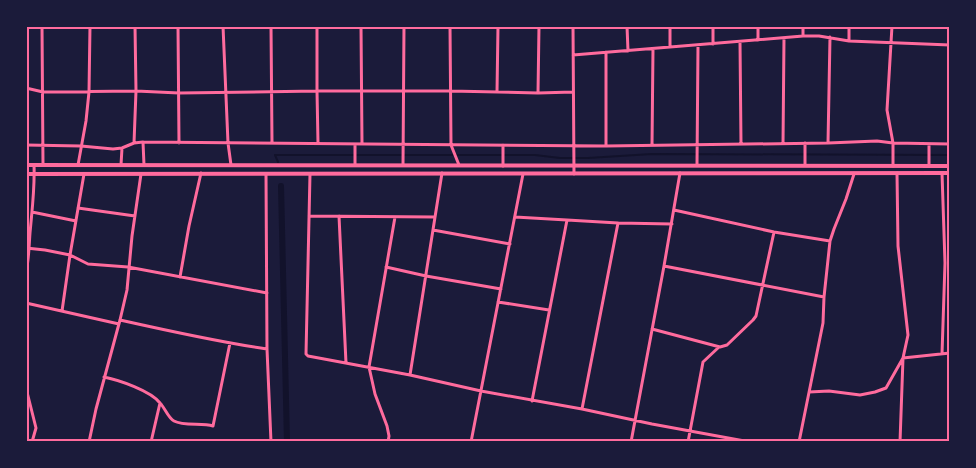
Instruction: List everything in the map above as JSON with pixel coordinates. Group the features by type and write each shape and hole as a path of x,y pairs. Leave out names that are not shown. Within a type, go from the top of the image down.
{"street":[{"path":"42,26 43,165"},
{"path":"78,165 89,92 90,26"},
{"path":"134,143 136,91 135,26"},
{"path":"178,26 179,143"},
{"path":"223,26 228,143 231,165"},
{"path":"271,26 272,143"},
{"path":"317,26 316,91 318,143"},
{"path":"361,26 362,144"},
{"path":"403,166 404,26"},
{"path":"450,26 451,145 458,165"},
{"path":"497,92 498,26"},
{"path":"538,93 539,26"},
{"path":"573,26 574,174"},
{"path":"627,26 628,51"},
{"path":"670,26 670,47"},
{"path":"713,26 713,44"},
{"path":"758,26 758,40"},
{"path":"803,26 803,36"},
{"path":"848,26 849,41"},
{"path":"892,26 887,110 893,143 893,166"},
{"path":"573,55 803,36 830,37 849,41 950,45"},
{"path":"828,143 830,37"},
{"path":"783,144 784,38"},
{"path":"740,42 741,144"},
{"path":"697,165 698,45"},
{"path":"652,145 653,49"},
{"path":"606,52 606,146"},
{"path":"26,88 43,92 136,91 179,93 316,91 573,92"},
{"path":"26,145 81,146 113,149 143,142 606,146 805,144 877,141 950,144"},
{"path":"143,142 144,165"},
{"path":"355,144 355,166"},
{"path":"805,144 805,165"},
{"path":"928,165 929,144"},
{"path":"503,145 503,166"},
{"path":"121,165 122,148"},
{"path":"26,165 950,166"},
{"path":"26,272 29,261 28,248 34,165"},
{"path":"410,375 442,173"},
{"path":"631,442 680,173"},
{"path":"896,173 898,246 908,328 908,340 903,358 900,442"},
{"path":"942,173 945,262 942,354"},
{"path":"26,174 950,173"},
{"path":"62,311 84,174"},
{"path":"89,442 127,290 128,267 141,174"},
{"path":"180,277 201,174"},
{"path":"266,174 267,349 271,442"},
{"path":"310,174 306,354 310,357 750,442"},
{"path":"471,442 523,174"},
{"path":"799,442 823,323 830,241 854,174"},
{"path":"78,208 135,216"},
{"path":"674,210 774,232 830,241"},
{"path":"32,212 76,221"},
{"path":"309,216 435,218"},
{"path":"339,216 346,363"},
{"path":"388,442 386,426 375,394 369,367 395,217"},
{"path":"515,217 672,224"},
{"path":"532,400 567,220"},
{"path":"582,409 618,223"},
{"path":"433,230 510,244"},
{"path":"688,442 703,362 720,347 727,345 753,320 757,311 774,232"},
{"path":"28,248 70,255 88,264 128,267 267,293"},
{"path":"386,266 426,276 500,289"},
{"path":"664,266 824,297"},
{"path":"498,302 550,310"},
{"path":"26,303 267,349"},
{"path":"652,329 720,347"},
{"path":"104,377 120,381 154,397 175,422 213,426 230,343"},
{"path":"903,358 950,353"},
{"path":"809,392 829,391 860,395 886,388 903,358"},
{"path":"26,388 36,428 32,442"},
{"path":"151,442 160,402"}],"waterway":[{"path":"278,162 275,155 535,155 560,158 652,154 950,155"},
{"path":"281,186 287,442"}]}
